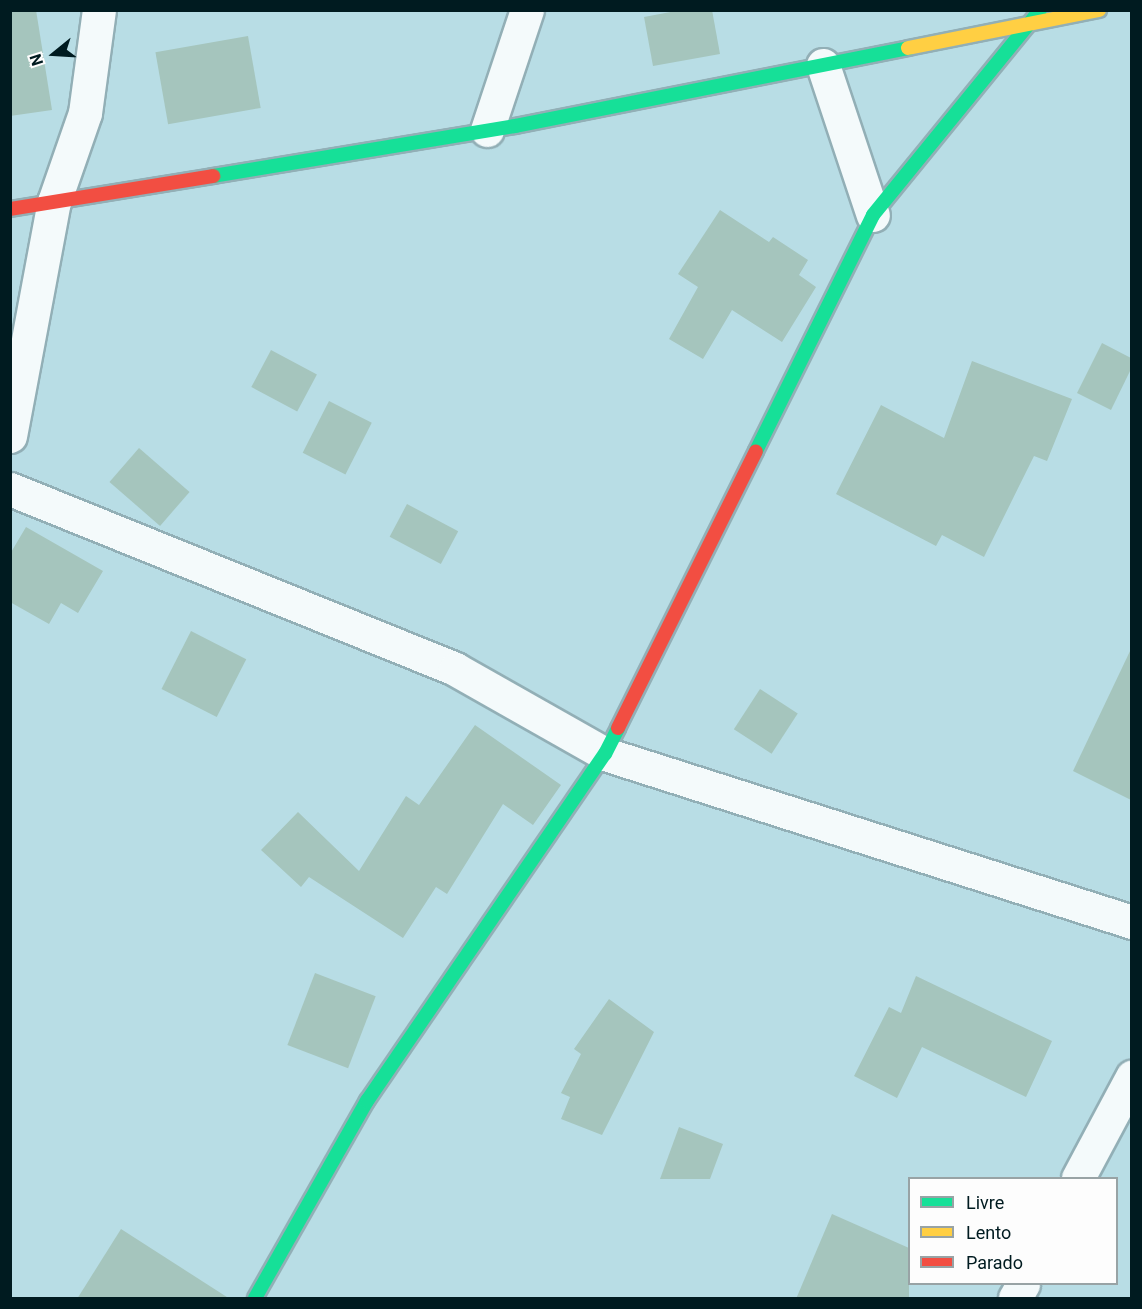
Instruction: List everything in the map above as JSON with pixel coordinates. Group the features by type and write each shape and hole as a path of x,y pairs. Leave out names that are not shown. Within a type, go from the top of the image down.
{"street":[{"path":"10,436 54,202 85,112 99,10"},
{"path":"487,130 527,10"},
{"path":"255,1299 367,1101 605,754 873,215 1040,10"},
{"path":"10,209 487,130 1099,10"},
{"path":"823,65 873,215"},
{"path":"10,489 455,669 605,754 1131,922"},
{"path":"1079,1177 1131,1077"},
{"path":"1015,1299 1022,1285"}],"building":[{"path":"10,10 36,10 52,110 10,116"},
{"path":"681,10 712,10 720,54 653,66 644,17"},
{"path":"248,36 261,108 168,124 155,52"},
{"path":"720,210 769,242 773,237 808,260 799,275 816,287 782,342 732,310 703,359 669,339 698,287 678,274"},
{"path":"1102,343 1131,358 1131,369 1111,410 1077,393"},
{"path":"271,350 317,374 297,411 251,387"},
{"path":"972,361 1072,399 1047,461 1034,456 984,557 942,535 936,546 836,494 881,405 944,438"},
{"path":"329,401 372,423 345,474 303,453"},
{"path":"139,448 190,492 160,526 109,482"},
{"path":"407,504 458,531 441,564 390,537"},
{"path":"26,527 103,571 78,613 61,603 49,624 10,602 10,554"},
{"path":"191,631 246,659 217,717 161,689"},
{"path":"1131,649 1131,800 1073,771"},
{"path":"760,689 798,714 772,754 734,729"},
{"path":"475,725 561,785 533,825 503,804 447,894 436,887 403,938 309,877 301,887 261,850 298,812 359,871 406,796 419,805"},
{"path":"315,973 376,996 348,1068 287,1045"},
{"path":"916,976 1052,1041 1026,1097 922,1047 897,1098 854,1076 889,1007 901,1013"},
{"path":"609,999 654,1032 602,1135 561,1119 570,1097 561,1093 581,1054 574,1049"},
{"path":"679,1127 723,1144 710,1179 660,1179"},
{"path":"832,1214 908,1248 909,1299 796,1299"},
{"path":"121,1229 230,1299 77,1299"}],"traffic: fast":[{"path":"756,451 873,215 1040,10"},
{"path":"213,176 515,126 908,48"},
{"path":"255,1298 367,1101 605,754 618,728"}],"traffic: slow":[{"path":"908,48 1099,10"}],"traffic: jam":[{"path":"10,209 213,176"},
{"path":"618,728 756,451"}]}
